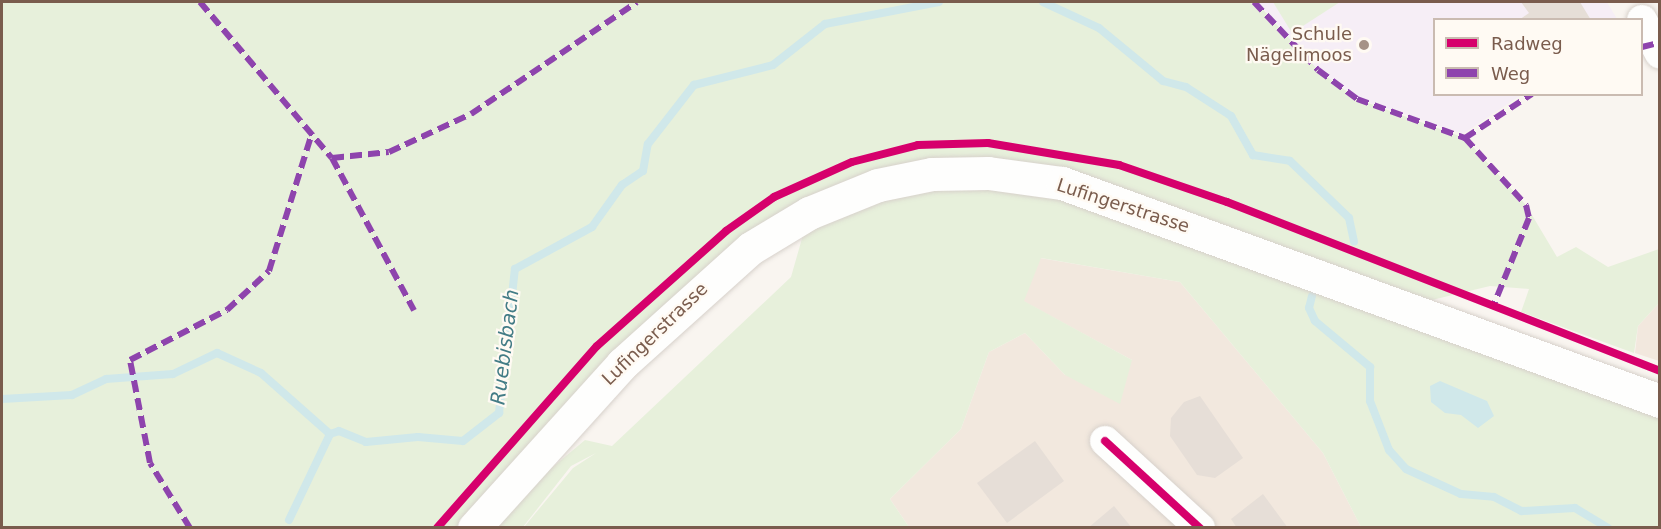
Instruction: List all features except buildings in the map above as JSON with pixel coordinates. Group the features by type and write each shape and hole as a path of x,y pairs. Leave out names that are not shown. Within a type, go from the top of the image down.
{"main road":[{"name":"Lufingerstrasse","path":"474,528 614,373 751,248 809,213 878,185 932,174 988,173 1062,183 1659,401"}],"street":[{"path":"1632,2 1640,18"},
{"path":"1643,24 1659,54"},
{"path":"1105,441 1200,528"}],"shaded area":[{"name":"Schule Nägelimoos","path":"1258,2 1607,2 1616,18 1433,18 1433,96 1520,96 1463,134 1359,99 1315,70"},
{"path":"1040,258 1180,282 1323,453 1361,527 909,527 890,499 961,429 989,352 1025,333 1065,375 1132,360 1023,301"},
{"path":"1659,303 1659,361 1635,353 1638,326"}],"green space":[{"path":"2,2 1256,2 1318,70 1357,99 1465,138 1526,205 1557,257 1576,247 1608,267 1659,249 1659,303 1638,326 1634,353 1521,312 1529,289 1490,286 1382,312 1659,415 1659,527 1361,527 1323,453 1180,282 1041,258 1024,301 1132,360 1120,404 1065,375 1025,333 989,352 961,429 890,499 909,527 524,527 573,468 596,453 571,466 523,527 492,527 510,503 585,440 612,446 791,277 809,214 705,285 474,527 2,527"},
{"path":"1273,2 1340,2 1292,33"}],"water":[{"path":"1440,381 1487,401 1494,416 1478,428 1461,415 1445,413 1431,402 1430,386"}],"waterway":[{"name":"Ruebisbach","path":"2,399 72,395 106,379 173,374 217,353 261,373 330,434 339,431 366,442 418,437 463,441 499,413 515,269 592,227 622,185 643,171 648,144 694,85 773,65 825,24 939,2"},
{"name":"Ruebisbach","path":"1043,2 1099,28 1163,81 1186,87 1231,116 1253,155 1290,161 1349,218 1354,241"},
{"name":"Ruebisbach","path":"1312,296 1309,308 1315,321 1370,367 1370,401 1389,450 1406,469 1461,494 1494,497 1522,511 1575,508 1608,528"},
{"path":"289,520 330,434"}],"marked path":[{"path":"200,2 332,158 414,310"},
{"path":"332,158 389,152 471,114 637,2"},
{"path":"1254,2 1318,70 1357,99 1465,138 1526,205 1529,218 1492,309"},
{"path":"1643,47 1654,44"},
{"path":"1465,138 1529,96"},
{"path":"190,528 150,463 130,360 227,310 269,271 312,133"}],"cycle path":[{"path":"437,528 597,346 726,231 774,197 852,162 918,145 988,143 1119,165 1227,202 1660,371"},
{"path":"1105,441 1200,528"}],"place":[{"name":"Schule Nägelimoos","path":"1364,45"}]}
